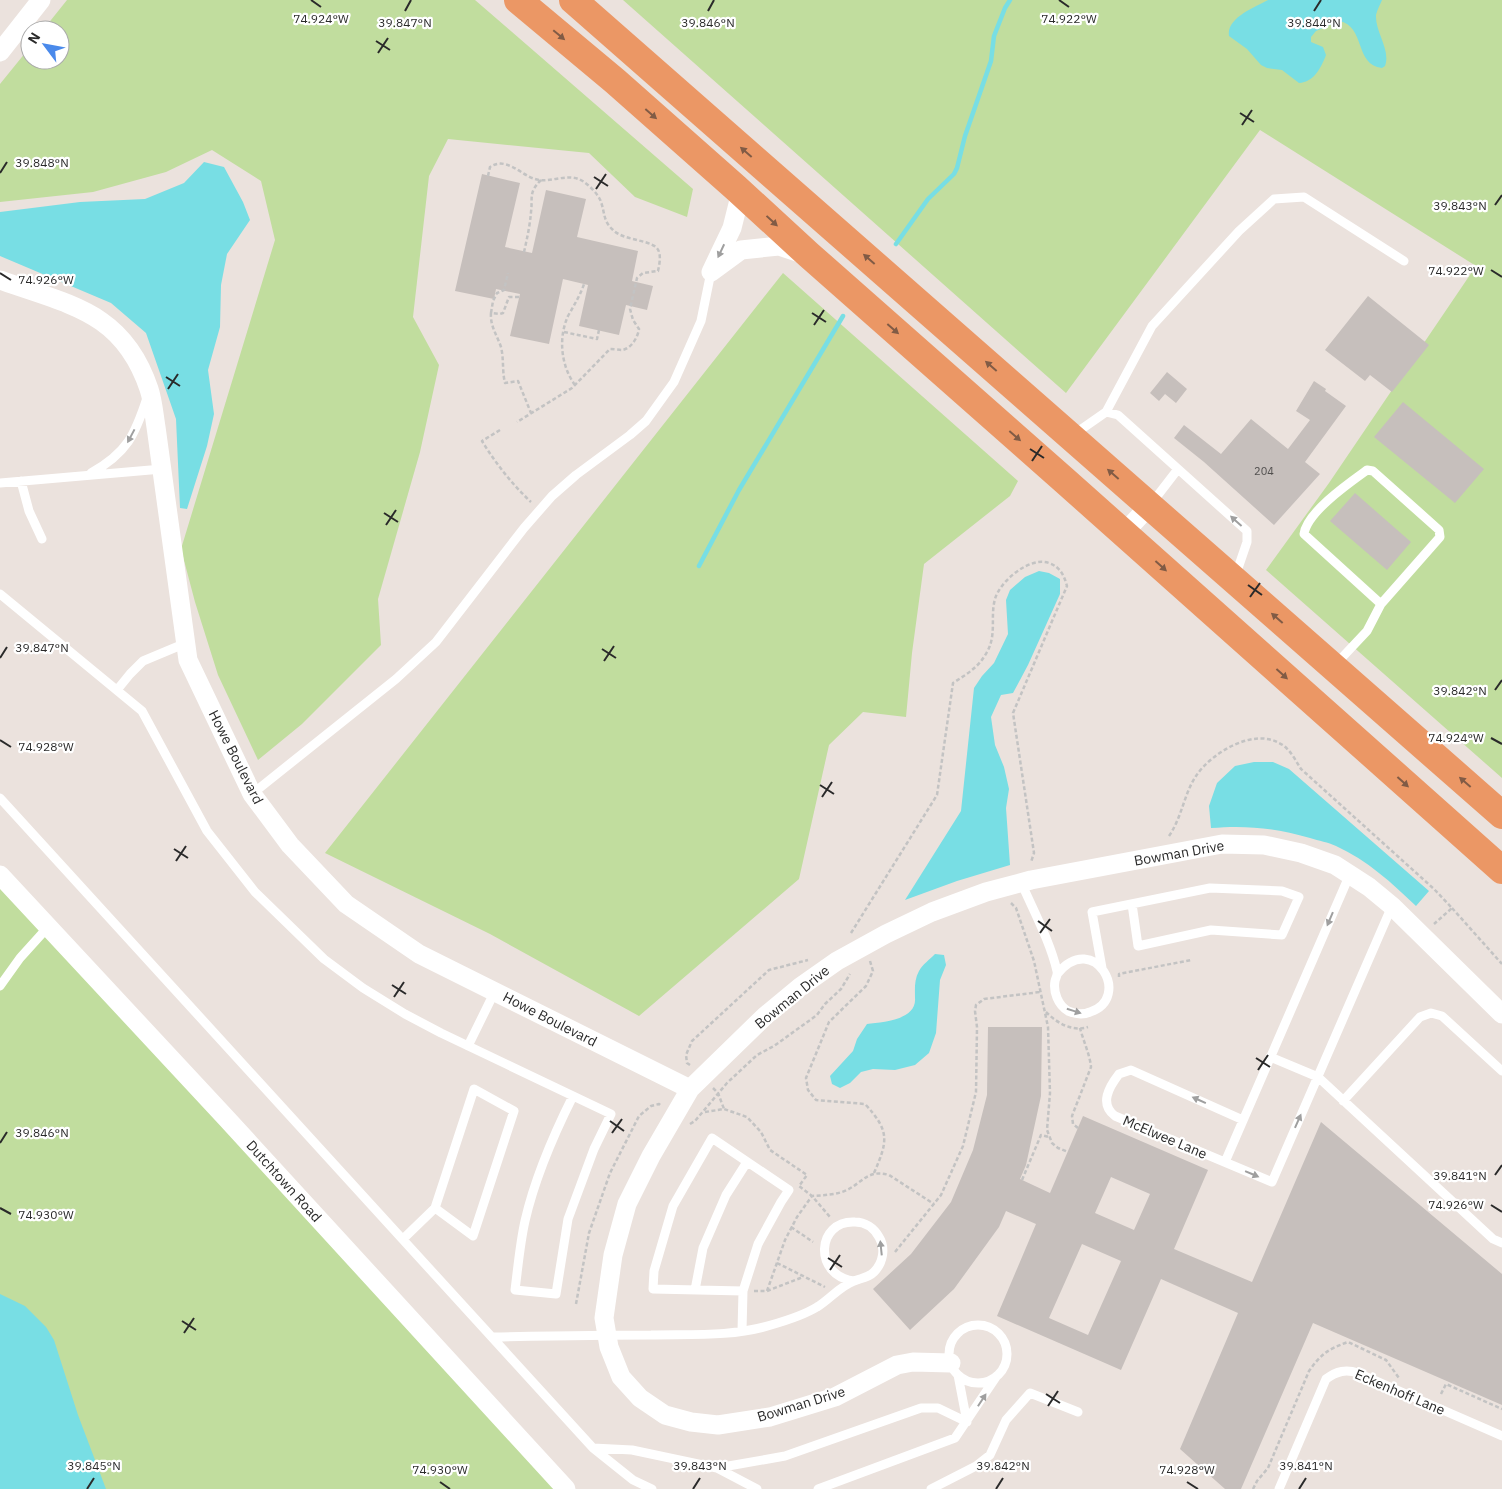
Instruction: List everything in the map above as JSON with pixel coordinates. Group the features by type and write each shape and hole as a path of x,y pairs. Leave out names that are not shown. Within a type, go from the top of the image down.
{"highway":[{"path":"518,0 736,188 1502,870"},
{"path":"573,0 1502,815"}],"street":[{"path":"0,52 40,0"},
{"path":"711,272 732,228 739,200 736,188"},
{"path":"711,272 741,250 779,246 809,255"},
{"name":"Howe Boulevard","path":"0,280 92,314 112,328 128,345 139,364 150,391 156,427 188,660 252,794 290,845 346,904 418,954 494,992 696,1084"},
{"path":"1124,533 1149,506"},
{"name":"Bowman Drive","path":"955,1369 913,1362 898,1365 835,1397 770,1417 718,1425 691,1422 665,1414 640,1398 620,1377 609,1347 604,1318 613,1255 627,1204 650,1156 696,1084 765,1016 800,987 837,961 886,934 932,912 986,892 1024,874 1156,856 1222,844 1264,845 1301,853 1335,865 1350,874 1392,906 1502,1014"},
{"name":"Dutchtown Road","path":"0,876 241,1134 566,1489"}],"lane":[{"path":"1070,436 1106,412 1152,326 1239,231 1274,199 1304,197 1404,261"},
{"path":"252,794 396,679 436,642 540,510 569,481 646,421 674,382 702,321 711,272"},
{"path":"87,475 106,465 120,454 129,442 140,420 150,391"},
{"path":"1106,412 1118,415 1247,531 1247,542 1234,580"},
{"path":"0,483 162,469"},
{"path":"1149,506 1178,469"},
{"path":"1333,666 1367,631 1381,604 1440,537 1439,530 1374,471 1367,470 1328,498 1305,528 1304,534 1381,604"},
{"path":"21,481 29,511 42,539"},
{"path":"0,594 142,710 207,830 255,892 324,959 363,988 405,1014 611,1114 594,1149 568,1219 556,1294 515,1290 525,1223 535,1184 554,1134 573,1096"},
{"path":"117,690 143,661 186,643"},
{"path":"0,798 593,1448 633,1480 652,1489"},
{"path":"1024,874 1058,973"},
{"path":"1226,1162 1350,874"},
{"path":"1102,968 1094,962 1084,959 1073,960 1064,965 1058,973 1054,990 1062,1005 1068,1011 1085,1014 1101,1007 1106,1000 1109,983 1102,968 1092,912 1210,888 1282,891 1298,897 1282,935 1210,930 1138,946 1132,904"},
{"name":"McElwee Lane","path":"1243,1120 1131,1070 1120,1074 1106,1098 1109,1112 1115,1116 1272,1182 1392,906"},
{"path":"0,986 20,958 48,927"},
{"path":"468,1046 494,992"},
{"path":"1344,1101 1420,1017 1431,1013 1442,1016 1502,1071"},
{"path":"1270,1058 1318,1077 1493,1239 1502,1244"},
{"path":"403,1239 435,1208 474,1089 514,1111 473,1236 435,1208"},
{"path":"742,1331 743,1291 758,1244 781,1202 790,1190 712,1138 673,1206 654,1271 653,1289 743,1291"},
{"path":"695,1290 703,1248 726,1195 747,1162"},
{"path":"492,1337 729,1334 771,1325 816,1308 854,1281 870,1276 878,1268 883,1252 878,1236 866,1224 849,1222 834,1229 825,1243 824,1257 830,1269 841,1278 854,1281"},
{"path":"818,1489 955,1438 967,1422 996,1377 1001,1372 1007,1359 1006,1345 999,1334 987,1327 973,1326 960,1332 950,1350 967,1422"},
{"path":"955,1369 964,1379 977,1383 984,1383 996,1377"},
{"name":"Eckenhoff Lane","path":"1279,1489 1326,1379 1342,1371 1350,1370 1358,1373 1502,1436"},
{"path":"930,1489 976,1466 990,1455 1006,1420 1030,1393 1078,1412"},
{"path":"717,1468 785,1456 921,1408 938,1408 967,1422"},
{"path":"593,1448 632,1450 717,1468 757,1489"}],"path":[{"path":"488,176 490,167 500,164 510,166 535,179 568,177 583,181 596,194 606,220 613,230 628,239 650,243 660,252 658,272 643,273 637,278 630,309 633,320 639,329 639,336 629,348 624,350 610,349 605,352 575,385 517,422"},
{"path":"524,252 531,213 531,196 535,186 541,180"},
{"path":"508,273 504,290 497,293 493,301 491,313 492,327 502,353 505,383 518,381 531,413"},
{"path":"575,385 568,374 562,345 569,316 579,299 584,284"},
{"path":"491,313 503,313 509,297 519,298"},
{"path":"564,332 597,338 599,330"},
{"path":"500,430 482,441 505,475 540,510"},
{"path":"855,934 848,938 937,795 954,683 977,667 988,650 994,631 995,598 1002,587 1021,569 1036,561 1053,564 1065,577 1067,586 1012,713 1034,853 1024,874"},
{"path":"1156,856 1180,818 1189,789 1205,764 1230,747 1258,738 1271,739 1281,743 1301,770 1434,889 1502,964"},
{"path":"1009,902 1016,908 1034,960 1048,1026 1050,1093 1046,1130 1058,1148 1068,1152"},
{"path":"1422,936 1452,908"},
{"path":"724,1109 718,1093 696,1084 687,1063 686,1055 692,1041 769,970 815,958"},
{"path":"861,963 870,958 873,971 866,986 829,1022 808,1072 806,1084 816,1100 865,1104 876,1116 883,1132 884,1148 874,1173"},
{"path":"576,1304 589,1233 610,1174 644,1110 659,1104 688,1124 691,1124 718,1093 757,1055 774,1046 817,1015 825,1004 841,989 855,967"},
{"path":"894,1254 941,1195 963,1146 976,1092 976,1005 984,999 1041,992"},
{"path":"1078,1128 1073,1124 1072,1116 1091,1067 1091,1060 1085,1049 1080,1028"},
{"path":"703,1112 724,1109 748,1117 761,1132 770,1150 807,1175 799,1186 812,1196"},
{"path":"1022,1180 1041,1135 1049,1137"},
{"path":"791,1228 811,1242 825,1243"},
{"path":"777,1263 837,1293"},
{"path":"767,1291 804,1276"},
{"path":"1253,1489 1268,1468 1309,1371 1318,1357 1332,1347 1348,1342 1386,1360 1400,1379"},
{"path":"1433,1392 1442,1395 1446,1384 1502,1409"}],"green space":[{"path":"67,0 475,0 693,189 687,217 635,197 589,153 448,139 429,176 413,317 439,365 420,452 378,599 381,645 302,724 258,760 218,675 195,602 181,549 275,240 261,181 212,150 166,172 93,192 0,202 0,84 20,59 20,70 70,70 70,20 51,20"},
{"path":"623,0 1502,0 1502,778 1266,570 1329,483 1476,266 1260,130 1066,393"},
{"path":"783,273 1018,481 1010,496 924,564 912,653 906,717 863,712 829,745 799,879 639,1016 490,934 325,853"},
{"path":"0,875 566,1489 0,1489"}],"water":[{"path":"1268,0 1382,0 1376,15 1376,21 1385,47 1385,66 1382,68 1373,65 1367,60 1353,30 1347,24 1339,21 1316,31 1311,37 1311,42 1323,47 1326,55 1319,69 1309,80 1299,83 1282,70 1267,68 1261,65 1247,49 1229,36 1229,30 1242,14"},
{"path":"204,162 224,167 243,202 250,220 227,254 221,285 220,327 208,370 214,414 207,446 187,509 180,508 176,419 146,333 111,303 0,256 0,212 80,202 145,199 184,183"},
{"path":"1039,571 1049,573 1060,579 1060,594 1028,665 1013,693 1001,695 991,717 995,745 1004,767 1009,789 1006,808 1010,865 957,881 905,900 961,811 974,688 994,663 1008,634 1006,600 1010,590 1025,577"},
{"path":"1254,762 1273,762 1289,769 1429,891 1416,906 1369,865 1333,845 1285,832 1261,828 1211,828 1209,806 1217,783 1235,766"},
{"path":"935,954 944,955 946,965 940,980 936,1033 929,1053 915,1065 895,1070 873,1069 861,1072 850,1083 840,1088 832,1084 830,1076 853,1051 857,1039 867,1024 898,1018 911,1011 914,1005 917,974"},
{"path":"0,1294 25,1306 46,1327 54,1340 78,1415 106,1489 0,1489"}],"building":[{"path":"482,174 520,183 505,247 532,253 546,190 586,199 577,237 638,251 632,281 653,286 647,310 626,305 619,335 579,326 588,285 563,279 549,344 510,336 520,294 496,289 494,299 455,291"},
{"path":"1368,296 1429,345 1392,392 1370,375 1365,381 1325,350"},
{"path":"1167,372 1187,389 1176,403 1165,394 1159,401 1150,393"},
{"path":"1314,381 1346,406 1305,462 1320,474 1274,525 1204,462 1174,438 1184,425 1221,454 1251,419 1288,449 1310,420 1296,411"},
{"path":"1403,402 1484,469 1455,503 1374,437"},
{"path":"1355,493 1411,542 1387,570 1330,521"},
{"path":"988,1027 1042,1027 1041,1096 1026,1165 1020,1179 1050,1193 1083,1116 1208,1170 1174,1249 1252,1282 1321,1122 1502,1274 1502,1405 1313,1323 1241,1489 1225,1489 1180,1449 1238,1313 1161,1279 1121,1370 997,1316 1036,1224 1006,1211 999,1227 954,1289 910,1330 873,1289 911,1254 951,1202 973,1150 987,1095","holes":["1111,1177 1150,1194 1134,1230 1095,1213","1082,1244 1121,1261 1088,1335 1049,1318"]}],"waterway":[{"path":"896,244 928,199 954,174 957,168 965,136 991,61 994,36 1010,0"},
{"path":"699,566 739,490 843,316"}]}
